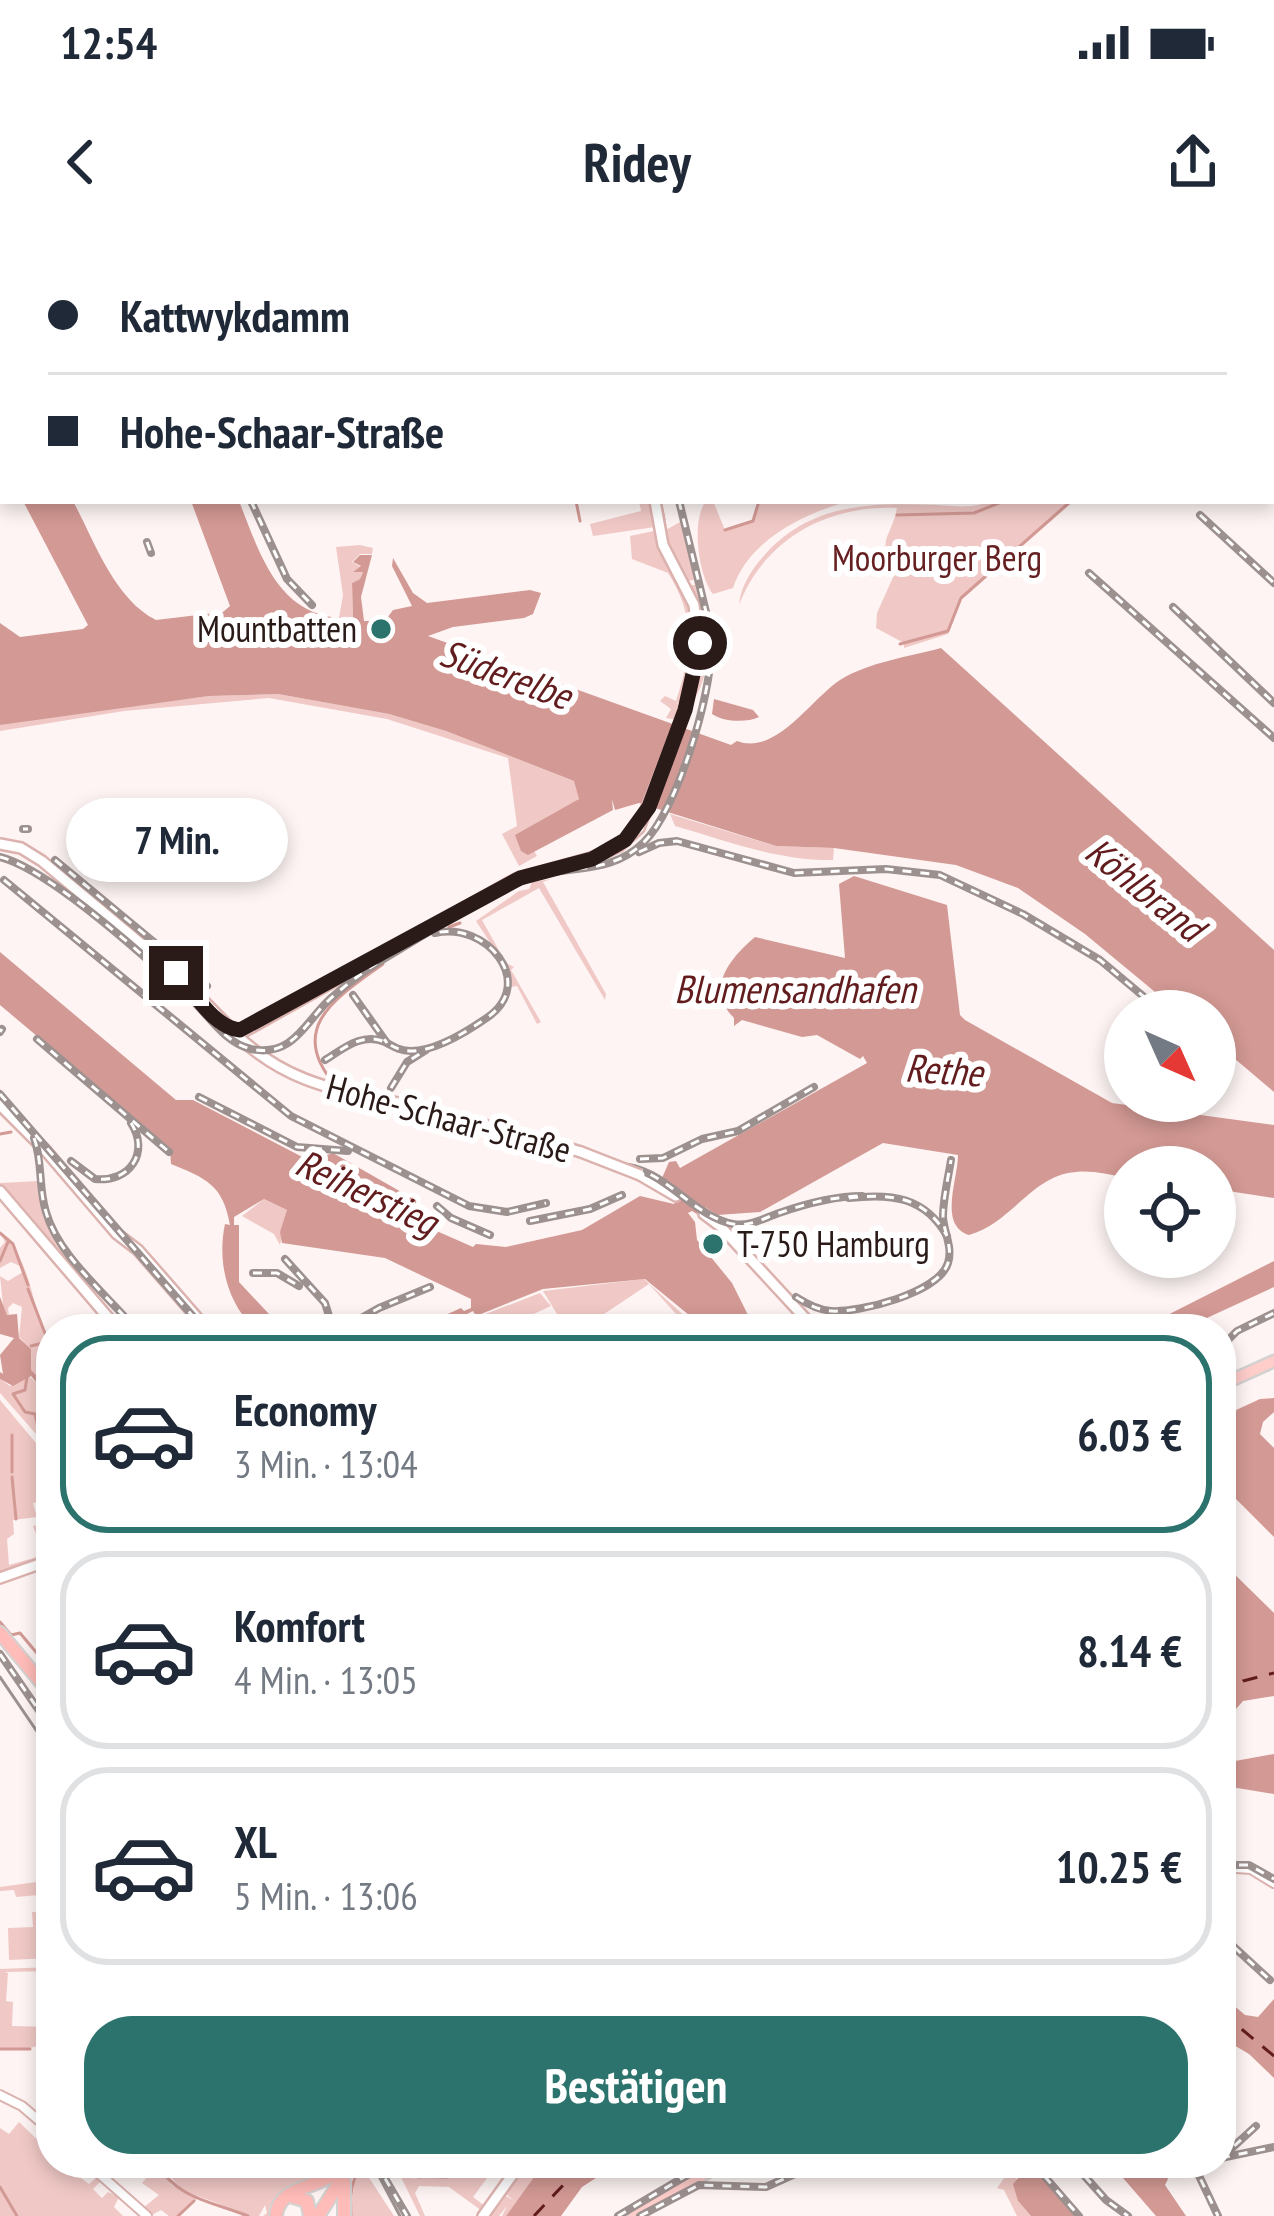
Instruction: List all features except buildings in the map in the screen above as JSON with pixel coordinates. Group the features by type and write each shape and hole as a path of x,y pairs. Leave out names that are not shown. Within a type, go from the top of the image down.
{"highway":[{"path":"0,1636 36,1679"},
{"path":"278,2216 277,2203 284,2195 330,2178"},
{"path":"315,2216 340,2178"},
{"path":"315,2216 339,2216 345,2178"},
{"path":"278,2216 282,2202 293,2195 307,2201 315,2216"}],"main road":[{"path":"241,1035 520,878 612,849 644,817 697,664 699,632 691,594 667,554 657,504"},
{"name":"Hohe-Schaar-Straße","path":"0,844 22,848 42,861 176,973 241,1035 292,1073 334,1091 412,1106 581,1152 640,1174 676,1196"},
{"path":"0,1105 193,1314"},
{"path":"0,1190 105,1314"},
{"path":"704,1214 801,1314"},
{"path":"1236,1376 1274,1359"},
{"path":"0,1577 36,1564"},
{"path":"483,2216 510,2178"},
{"path":"634,2216 699,2178"}],"street":[{"path":"1236,1868 1248,1868 1274,1883"},
{"path":"0,2095 36,2118"},
{"path":"104,2178 147,2216"}],"green space":[{"path":"640,504 653,504 655,527 593,536 590,524 641,511"},
{"path":"704,504 714,504 725,530 753,521 758,504 841,504 780,531 752,556 733,588 713,594 698,548"},
{"name":"Moorburger Berg","path":"1071,504 961,600 948,634 904,648 904,643 876,628 877,613 894,575 886,539 897,508 847,512 802,530 765,561 739,605 759,561 807,522 869,506"},
{"path":"682,521 701,596 703,636 707,628 708,638 704,677 691,704 704,644 688,585 695,585 694,580 685,581 664,531"},
{"path":"654,531 682,576 697,628 691,677 681,705 676,702 681,708 678,720 666,718 671,709 660,701 665,696 676,701 685,667 689,635 683,605 668,573 632,559 630,536"},
{"path":"336,547 373,548 372,554 360,554 352,562 361,567 353,572 363,572 352,583 353,618 339,618 343,595"},
{"path":"278,694 389,714 446,731 574,781 582,795 528,855 534,851 537,856 519,866 502,834 517,826 508,758 387,719 269,698 124,711 0,731 0,725 25,720 209,696"},
{"path":"670,814 776,846 834,848 833,860 773,854 734,844 675,826"},
{"path":"551,879 543,882 606,994 605,1000 539,888 482,920 506,963 514,967 511,970 541,1022 537,1024 517,986 511,987 505,999 506,967 476,921 529,889 532,882"},
{"path":"39,1181 46,1219 86,1273 78,1279 0,1187 0,1183"},
{"path":"264,1199 287,1210 280,1245 274,1234 242,1216"},
{"path":"0,1232 20,1258 38,1314 36,1380 31,1349 19,1337 22,1307 13,1303 9,1315 0,1313 0,1276 8,1281 23,1272 11,1262 0,1268 0,1248 5,1242"},
{"path":"644,1279 682,1314 676,1314 649,1284 604,1314 557,1314 543,1291"},
{"path":"540,1293 551,1306 534,1314 486,1314"},
{"path":"29,1376 36,1383 36,1434 0,1393 0,1379 10,1386"},
{"path":"0,1400 36,1443 36,1517 13,1520 14,1534 7,1539 9,1565 36,1560 0,1572"},
{"path":"36,1882 36,1895 16,1897 14,1890 0,1891 0,1887"},
{"path":"32,1912 36,1912 36,1959 9,1960 8,1928 33,1927"},
{"path":"36,1968 36,1971 5,1972 6,2001 13,2002 12,2026 36,2027 36,2046 0,2048 0,1969"},
{"path":"19,2122 36,2138 36,2178 81,2178 89,2184 98,2178 101,2181 93,2189 102,2198 108,2192 119,2197 114,2207 123,2216 0,2216 0,2128 9,2134"},
{"path":"146,2178 166,2178 182,2190 172,2178 317,2178 289,2191 274,2216 263,2216 265,2205 259,2216 241,2216 241,2212 190,2193 197,2199 178,2216 161,2210 150,2216 143,2208 159,2195 142,2183"},
{"path":"356,2178 369,2178 394,2216 351,2216"},
{"path":"401,2178 487,2178 473,2197 486,2207 482,2211 449,2187 419,2186 415,2193 425,2216 420,2216"},
{"path":"516,2178 533,2178 506,2216 502,2216 507,2206 499,2216 489,2216 504,2195 513,2200 505,2193"},
{"path":"1004,2178 1016,2178 1018,2201 1031,2216 1017,2216 1004,2190 997,2188"}],"water":[{"path":"25,504 74,504 117,583 156,620 223,612 230,606 192,504 240,504 277,582 307,609 328,616 353,618 352,583 363,572 353,572 361,566 353,562 360,555 372,555 361,597 364,621 385,621 393,610 412,606 392,566 393,558 413,593 427,603 530,590 541,593 533,614 524,618 453,627 428,636 731,745 779,733 851,674 941,648 1274,950 1274,1092 1236,1060 1236,990 1153,990 1085,934 1018,888 956,865 834,848 776,846 639,803 615,810 612,799 613,810 528,855 521,851 515,835 579,799 574,781 389,714 278,694 209,696 0,725 0,623 20,637 88,625"},
{"path":"714,699 753,710 759,717 735,721 717,717 712,714"},
{"path":"854,876 947,905 960,1015 965,1020 1104,1098 1104,1122 1236,1120 1274,1125 1274,1198 1236,1192 1236,1146 1104,1146 1104,1174 1076,1172 1047,1181 998,1220 969,1235 954,1222 952,1212 958,1155 883,1143 760,1212 717,1215 706,1208 700,1216 688,1213 695,1222 697,1240 732,1283 748,1314 688,1314 645,1279 543,1289 481,1314 448,1314 471,1308 471,1299 385,1258 282,1243 280,1232 287,1210 264,1199 234,1217 234,1225 239,1225 239,1282 269,1314 242,1314 226,1281 223,1238 225,1224 230,1225 217,1191 171,1164 170,1148 0,1005 0,952 176,1100 193,1100 310,1161 333,1153 417,1201 433,1223 432,1229 473,1247 506,1247 582,1230 640,1196 674,1204 682,1192 662,1178 669,1162 676,1161 680,1168 867,1063 863,1056 860,1059 817,1035 802,1037 742,1020 734,1026 721,996 729,965 755,937 845,958 839,884"},
{"path":"1274,1261 1274,1287 1216,1314 1170,1314"},
{"path":"0,1297 7,1315 17,1314 19,1338 31,1349 36,1382 31,1376 13,1386 0,1379 0,1355 14,1338 0,1334"},
{"path":"1274,1398 1274,1412 1263,1422 1260,1434 1274,1448 1274,1537 1236,1499 1236,1410"},
{"path":"1236,1576 1274,1613 1274,1696 1243,1701 1236,1709"},
{"path":"1274,1754 1274,1794 1236,1788 1236,1761"},
{"path":"1274,1999 1274,2078 1236,2046 1236,2007 1258,2017"},
{"path":"533,2178 596,2178 582,2187 561,2216 506,2216"},
{"path":"1018,2178 1042,2178 1074,2216 1031,2216 1018,2201 1013,2184"},
{"path":"1123,2178 1167,2178 1165,2185 1186,2216 1156,2216"}],"waterway":[{"path":"577,504 580,521"},
{"path":"661,504 664,519"},
{"path":"725,530 753,521 758,504"},
{"path":"897,515 974,513 996,504"},
{"path":"900,644 948,631 961,598 1068,504"},
{"path":"449,927 460,923"},
{"path":"336,1086 321,1065 316,1031 334,1002 383,964"},
{"path":"0,1134 11,1132"},
{"path":"0,1233 13,1244 28,1285"},
{"path":"0,1261 8,1242"},
{"path":"28,1289 38,1314"},
{"path":"31,1346 36,1345"},
{"path":"27,1377 25,1390 13,1394 25,1412 36,1418"},
{"path":"12,1435 12,1472"},
{"path":"12,1477 16,1519"},
{"path":"0,1622 11,1635 20,1633 36,1652"},
{"path":"0,2049 30,2049"},
{"path":"168,2178 185,2192 248,2216"},
{"path":"351,2215 355,2178"},
{"path":"0,2187 17,2216"},
{"path":"178,2216 194,2201"}],"ferry route":[{"path":"1236,1686 1274,1673"},
{"path":"1236,2024 1274,2056"},
{"path":"534,2216 570,2178"}],"tram line":[{"path":"0,1677 36,1730"},
{"path":"380,2178 400,2216"}],"railway":[{"path":"252,504 287,579 312,605"},
{"path":"680,504 707,616 712,664"},
{"path":"1200,515 1274,583"},
{"path":"147,542 151,553"},
{"path":"1089,573 1274,738"},
{"path":"1173,607 1274,703"},
{"path":"0,857 45,879 98,918 232,1040 251,1049 278,1048 297,1036 330,999 362,973 476,904 540,875 616,860 644,842 669,805 690,750 706,693 711,647"},
{"path":"23,829 28,829"},
{"path":"639,852 677,841 794,873 886,869 940,875 1023,914 1100,960 1136,990"},
{"path":"55,860 207,986"},
{"path":"4,880 291,1116 469,1206 507,1212 546,1203"},
{"path":"325,1060 368,1039 407,1051 431,1048 471,1028 502,1003 508,987 499,957 472,936 435,933"},
{"path":"353,995 387,1043"},
{"path":"37,1039 169,1152"},
{"path":"391,1088 407,1062 426,1050"},
{"path":"640,1159 663,1158 702,1139 738,1131 814,1087"},
{"path":"0,1094 191,1314"},
{"path":"199,1097 297,1147 348,1151"},
{"path":"71,1161 95,1179 127,1171 138,1145 131,1123"},
{"path":"34,1138 52,1228 71,1258 122,1314"},
{"path":"796,1297 826,1310 860,1309 914,1292 942,1274 949,1257 943,1217 951,1160"},
{"path":"616,1166 648,1173 703,1211 733,1224 751,1223 820,1201 862,1196"},
{"path":"530,1221 590,1209 622,1195"},
{"path":"849,1198 906,1200 928,1213 947,1236"},
{"path":"437,1206 451,1218 490,1235"},
{"path":"285,1259 325,1303 328,1314"},
{"path":"253,1273 277,1273 299,1286"},
{"path":"368,1314 430,1287"},
{"path":"1236,1332 1274,1313"},
{"path":"0,1654 36,1706"},
{"path":"1236,1865 1249,1865 1274,1879"},
{"path":"1236,1949 1270,1980"},
{"path":"1236,2144 1256,2126"},
{"path":"1236,2155 1274,2147"},
{"path":"385,2178 407,2216"},
{"path":"618,2216 683,2178"},
{"path":"640,2216 699,2185 766,2187 786,2178"},
{"path":"1046,2178 1079,2216"},
{"path":"1086,2178 1128,2216"},
{"path":"1200,2178 1218,2216"}],"place":[{"name":"Mountbatten","path":"381,629"},
{"name":"T-750 Hamburg","path":"713,1244"}],"route":[{"path":"176,973 229,1029 240,1030 520,878 608,852 629,836 649,807 685,710 700,643"}],"water label":[{"name":"Süderelbe","path":"506,674"},
{"name":"Köhlbrand","path":"1145,889"},
{"name":"Blumensandhafen","path":"795,989"},
{"name":"Rethe","path":"944,1070"},
{"name":"Reiherstieg","path":"367,1192"}]}
